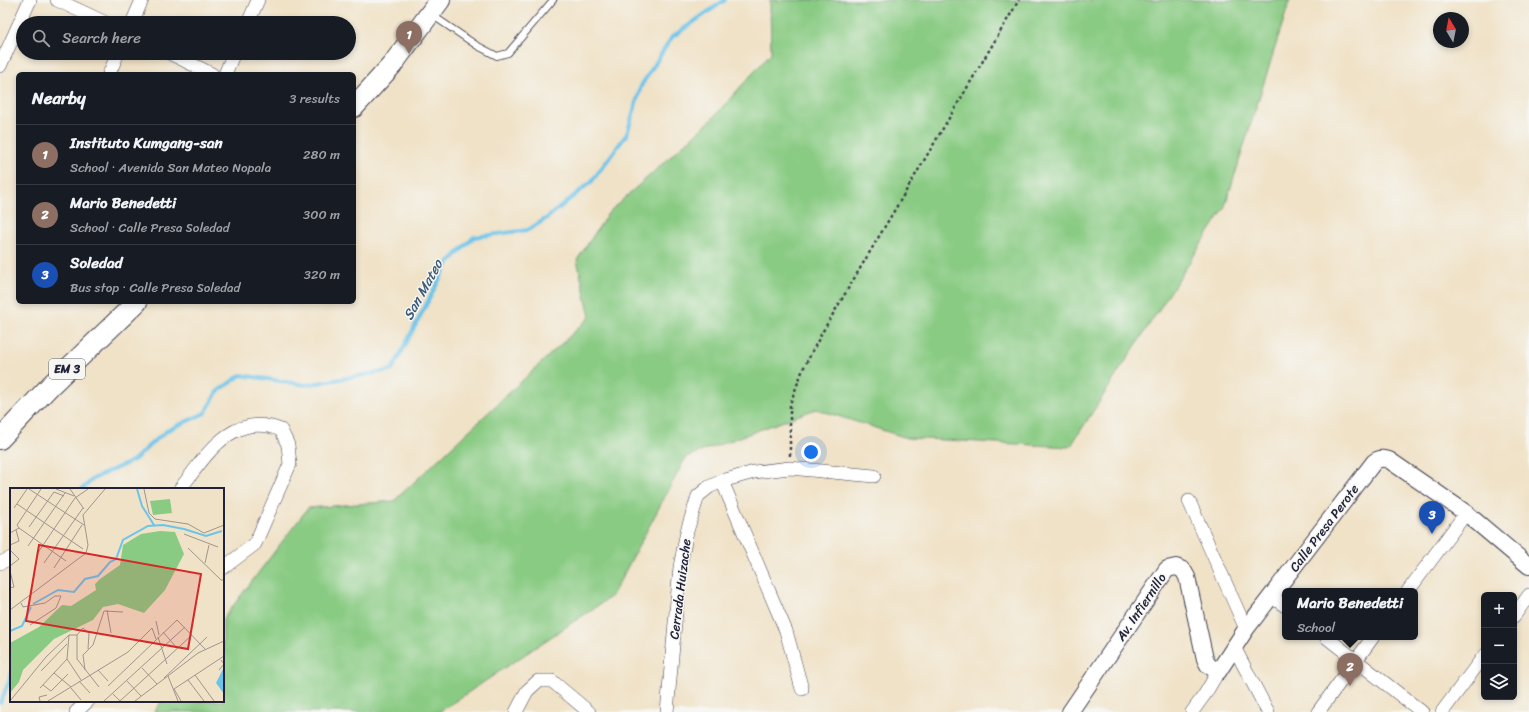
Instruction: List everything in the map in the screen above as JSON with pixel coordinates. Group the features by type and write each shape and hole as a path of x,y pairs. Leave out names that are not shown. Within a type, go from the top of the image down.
{"main road":[{"path":"356,105 392,65 435,7"},
{"name":"EM 3","path":"0,439 51,385 135,304"}],"street":[{"path":"23,16 30,0"},
{"path":"57,0 91,16"},
{"path":"135,16 142,0"},
{"path":"251,16 258,0"},
{"path":"0,66 16,31"},
{"path":"110,72 115,60"},
{"path":"183,60 208,72"},
{"path":"226,72 231,60"},
{"path":"181,488 212,447 227,435 251,425 268,425 281,430 288,445 290,464 255,544 224,567"},
{"name":"Calle Presa Perote","path":"1192,712 1246,629 1374,462 1383,458 1389,460 1466,514"},
{"name":"Cerrada Huizache","path":"667,712 680,567 687,531 698,496 708,487 722,481 754,472 790,468 874,476"},
{"path":"722,481 786,631 802,689"},
{"path":"1189,501 1246,629"},
{"path":"1410,588 1466,514 1529,566"},
{"path":"0,563 10,558"},
{"name":"Av. Infiernillo","path":"1070,712 1167,569 1176,567 1183,570 1187,577 1204,659 1208,665 1218,672"},
{"path":"1272,596 1282,604"},
{"path":"1517,612 1529,596"},
{"path":"1330,640 1422,712"},
{"path":"1318,712 1371,640"},
{"path":"1234,647 1268,712"},
{"path":"1442,712 1481,660"},
{"path":"516,712 527,691 538,681 552,681 589,712"},
{"path":"76,712 87,702"}],"lane":[{"path":"435,7 476,45 497,56 508,52 554,0"}],"path":[{"path":"790,468 790,404 803,369 823,331 1019,0"}],"green space":[{"path":"770,0 1290,0 1224,209 1070,447 907,438 816,409 686,457 612,596 439,712 154,712 161,702 224,702 224,618 308,508 394,501 590,317 577,260 609,212 710,121 771,53"}],"waterway":[{"name":"San Mateo","path":"83,488 93,479 134,460 168,430 205,413 217,392 241,375 306,385 392,370 448,263 474,237 528,230 547,218 592,181 627,134 641,86 672,37 725,0"},
{"name":"San Mateo","path":"0,703 10,677"}],"place":[{"name":"Instituto Kumgang-san","path":"409,54"},
{"name":"Soledad","path":"1432,534"},
{"name":"Mario Benedetti","path":"1350,686"}]}
